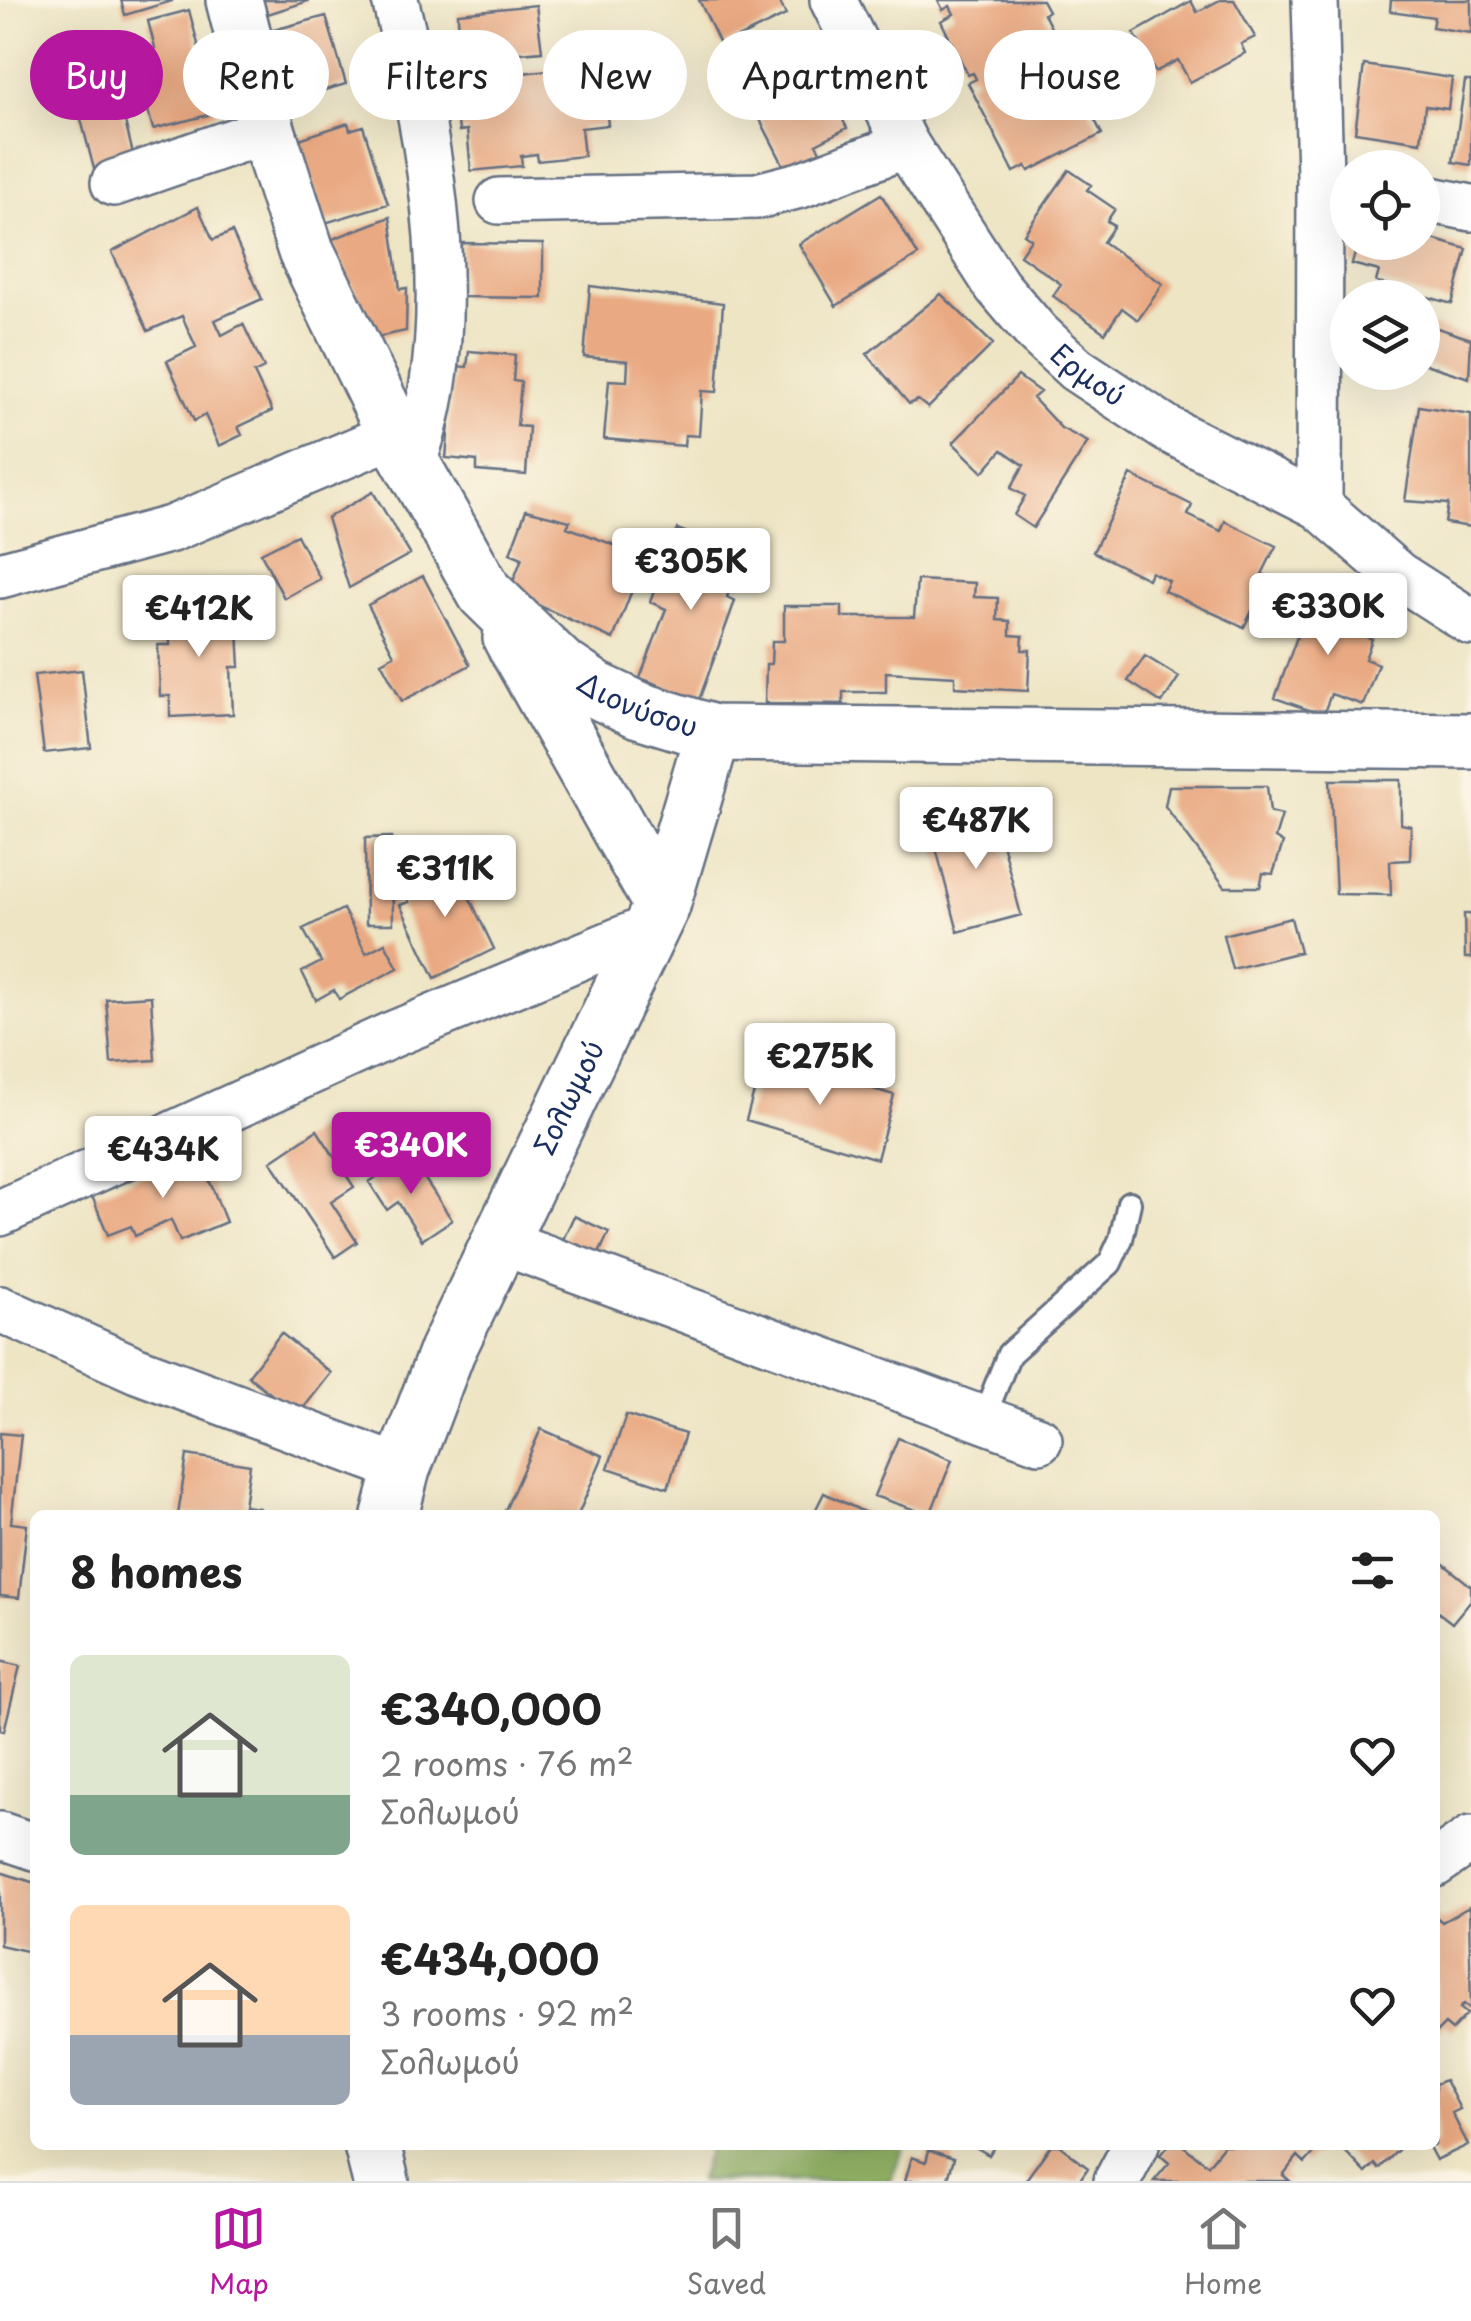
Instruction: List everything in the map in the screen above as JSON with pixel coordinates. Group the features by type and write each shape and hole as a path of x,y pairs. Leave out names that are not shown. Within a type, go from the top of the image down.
{"street":[{"name":"Διονύσου","path":"234,0 266,130 306,250 403,449 485,593 560,665 596,690 638,710 713,733 1471,740"},
{"path":"0,575 171,528 403,449 428,422 436,372 436,202 395,0"},
{"name":"Ερμού","path":"833,0 906,145 997,286 1076,369 1167,429 1319,506 1398,575 1471,622"},
{"path":"1314,0 1331,150"},
{"path":"114,183 266,130"},
{"path":"499,200 757,196 814,181 906,145"},
{"path":"1440,202 1471,208"},
{"path":"1319,506 1330,260"},
{"path":"0,1212 655,917 485,593"},
{"name":"Σολωμού","path":"396,1492 447,1351 655,917 713,733"},
{"path":"497,1240 1039,1440"},
{"path":"0,1309 396,1492"},
{"path":"0,1835 30,1845"},
{"path":"1440,1861 1471,1840"},
{"path":"373,2150 381,2181"},
{"path":"1117,2181 1133,2150"}],"lane":[{"path":"983,1419 1009,1354 1110,1262 1121,1239 1129,1203"}],"green space":[{"path":"708,2150 903,2150 890,2181 699,2181"}],"building":[{"path":"121,0 172,0 172,1 125,15"},
{"path":"263,0 308,0 308,1 268,14"},
{"path":"699,0 779,0 786,15 755,30 713,30"},
{"path":"938,0 1042,0 1048,11 1044,14 1052,30 984,30 984,114 968,83 976,79 964,67 964,30 946,30 941,21 954,14 950,6 943,10"},
{"path":"1220,0 1234,0 1255,37 1241,44 1245,53 1190,82 1178,60 1156,71 1156,30 1139,30 1191,1 1197,12"},
{"path":"1391,0 1471,0 1471,33 1432,27 1434,17 1390,11"},
{"path":"536,5 542,51 523,53 523,30 458,30 458,13"},
{"path":"189,10 194,30 183,30 183,120 188,120 153,129 151,120 163,120 163,30 150,30 148,21"},
{"path":"326,16 346,84 329,89 329,30 274,30"},
{"path":"1364,65 1452,78 1448,109 1425,106 1421,142 1355,132"},
{"path":"543,71 543,120 607,120 608,125 581,128 584,156 538,161 537,154 521,156 522,166 471,171 467,130 459,131 458,120 523,120 523,73"},
{"path":"1465,81 1471,81 1471,165 1453,162"},
{"path":"81,120 125,120 134,158 94,169"},
{"path":"760,120 843,120 847,128 816,144 820,151 785,168"},
{"path":"987,120 1095,120 1102,134 1029,171 1026,166 1014,172"},
{"path":"348,123 350,130 363,126 388,204 325,223 299,139"},
{"path":"1069,170 1091,185 1087,190 1115,209 1107,221 1114,226 1103,242 1163,284 1138,320 1122,308 1105,333 1053,296 1061,284 1020,255 1031,239 1024,234"},
{"path":"881,194 918,255 836,306 799,244"},
{"path":"198,207 213,240 232,232 262,299 215,320 222,335 243,324 264,368 254,373 272,411 238,427 242,435 219,446 205,415 194,421 167,361 196,347 182,316 148,331 112,252"},
{"path":"390,217 400,289 407,288 406,331 377,337 330,240"},
{"path":"1440,241 1467,249 1452,304 1440,301 1440,280 1377,280 1379,271 1352,264 1353,260 1440,260"},
{"path":"462,243 543,244 543,298 461,297"},
{"path":"590,286 723,303 717,392 702,391 699,436 685,435 684,446 604,439 609,380 627,381 628,361 584,357"},
{"path":"941,294 993,344 928,408 918,400 909,404 867,354"},
{"path":"1440,329 1471,339 1469,378 1440,369"},
{"path":"469,351 515,355 513,381 521,382 517,426 529,427 526,475 477,471 477,461 446,458 454,366 467,367"},
{"path":"1018,376 1040,392 1033,398 1061,428 1088,442 1033,528 1014,515 1025,496 1011,488 1024,465 1002,450 983,472 953,443"},
{"path":"1419,406 1471,414 1471,527 1445,523 1448,504 1405,501"},
{"path":"1131,475 1192,505 1188,515 1221,531 1225,521 1276,546 1262,574 1269,577 1244,627 1164,591 1169,581 1151,572 1148,579 1093,552"},
{"path":"373,492 410,554 349,588 327,518"},
{"path":"526,510 570,521 567,527 645,557 613,639 509,592 522,558 510,553"},
{"path":"677,529 743,554 727,597 735,601 699,700 640,678 666,609 650,602"},
{"path":"297,535 320,579 284,598 261,553"},
{"path":"423,576 470,665 402,701 381,662 394,655 368,605"},
{"path":"917,580 975,583 974,597 998,598 997,620 1010,621 1010,635 1023,636 1022,650 1030,650 1028,691 955,687 955,676 886,672 886,692 843,692 843,704 765,703 766,664 771,664 772,641 784,641 784,606 842,606 842,617 914,617"},
{"path":"1313,592 1361,609 1353,631 1372,639 1365,659 1378,664 1363,705 1331,694 1323,715 1275,698"},
{"path":"224,600 225,630 238,630 240,667 231,667 233,714 170,717 170,696 160,696 158,645 170,645 169,602"},
{"path":"1145,656 1179,677 1162,703 1128,681"},
{"path":"82,670 91,748 44,753 34,675"},
{"path":"1330,780 1401,780 1401,824 1411,826 1410,860 1390,861 1391,895 1336,894"},
{"path":"1169,786 1267,786 1270,812 1282,815 1275,838 1283,843 1273,874 1263,873 1260,887 1225,887 1165,806"},
{"path":"994,813 1021,915 958,932 931,829"},
{"path":"392,837 393,924 366,924 365,838"},
{"path":"452,861 494,949 435,978 400,905 409,902 401,886"},
{"path":"343,909 366,953 385,943 398,968 339,999 334,990 316,1000 302,972 321,962 303,929"},
{"path":"1464,914 1471,914 1471,958 1465,958"},
{"path":"1291,918 1300,952 1232,969 1223,935"},
{"path":"151,996 155,1060 111,1063 106,999"},
{"path":"764,1057 894,1095 877,1159 746,1120"},
{"path":"317,1130 354,1187 331,1202 357,1242 335,1257 271,1161"},
{"path":"198,1152 226,1222 180,1241 171,1220 135,1236 131,1226 108,1235 92,1196"},
{"path":"409,1155 452,1220 422,1240 398,1202 387,1210 369,1182"},
{"path":"574,1216 609,1232 593,1267 558,1250"},
{"path":"281,1333 331,1373 298,1415 248,1376"},
{"path":"626,1415 685,1434 668,1488 608,1468"},
{"path":"541,1429 603,1456 580,1510 505,1510"},
{"path":"0,1433 21,1435 11,1523 27,1525 19,1598 0,1596"},
{"path":"898,1438 952,1460 932,1510 915,1510 874,1496"},
{"path":"187,1455 250,1465 244,1506 259,1510 179,1510"},
{"path":"824,1493 860,1510 816,1510"},
{"path":"1440,1561 1471,1586 1471,1600 1452,1623 1440,1614"},
{"path":"0,1661 20,1666 4,1731 0,1730"},
{"path":"0,1872 30,1881 30,1952 0,1945"},
{"path":"1469,1907 1471,2010 1464,2004 1460,2008 1467,2014 1452,2030 1445,2024 1440,2029 1442,1922"},
{"path":"1445,2080 1460,2109 1452,2113 1468,2145 1436,2160 1431,2150 1440,2150 1440,2082"},
{"path":"929,2150 954,2158 947,2181 905,2181 912,2157 926,2162"},
{"path":"1047,2150 1065,2150 1088,2168 1079,2181 1025,2181"},
{"path":"1164,2150 1188,2150 1208,2165 1220,2150 1317,2150 1305,2163 1298,2156 1283,2175 1290,2181 1154,2181 1169,2163 1160,2155"},
{"path":"1344,2150 1398,2150 1379,2169 1375,2164 1366,2173"}]}
